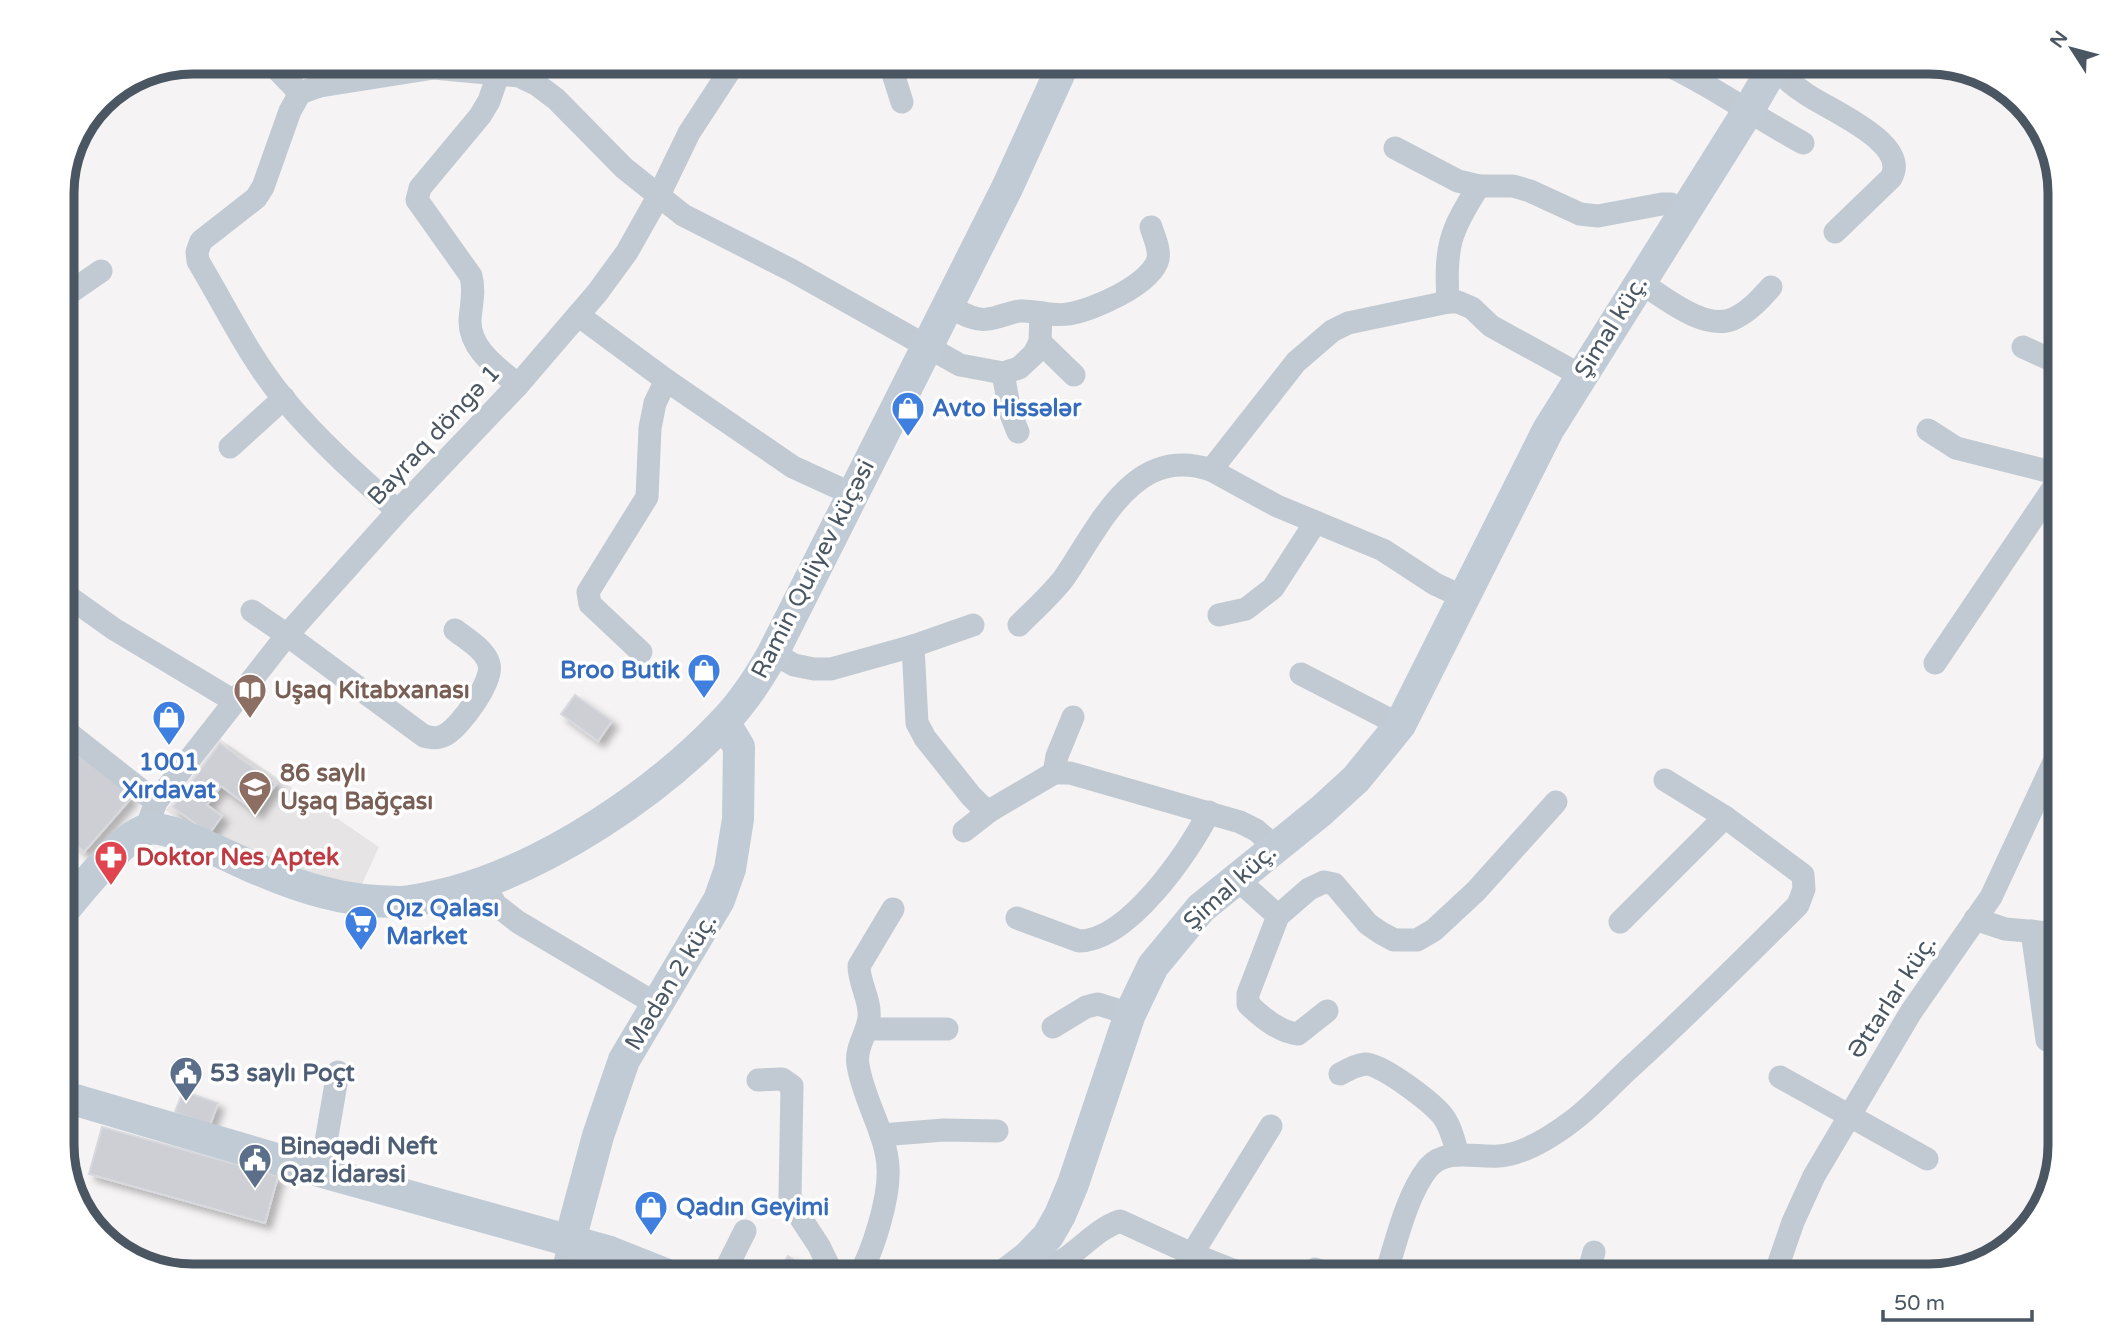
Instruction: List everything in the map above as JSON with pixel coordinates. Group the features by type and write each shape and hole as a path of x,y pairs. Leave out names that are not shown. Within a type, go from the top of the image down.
{"street":[{"path":"282,74 300,93"},
{"path":"396,74 320,86 300,93 290,111 263,187 256,198 201,241 197,252 198,261 212,285 262,368 284,398 356,474 398,512"},
{"path":"512,74 420,188 417,200 471,276 474,288 470,323 473,340 486,358 518,385"},
{"path":"520,74 556,99 599,145 658,197 683,215 809,280 960,365 1003,373 1019,368 1034,354 1040,342 1041,313"},
{"name":"Bayraq döngə 1","path":"153,815 234,701 287,635 518,385 627,252 689,133 728,74"},
{"path":"893,74 902,102"},
{"name":"Ramin Quliyev küçəsi","path":"153,815 173,833 264,872 323,893 365,900 402,902 483,883 549,853 615,813 677,764 724,722 754,685 773,653 1007,188 1059,74"},
{"path":"1685,74 1804,143"},
{"name":"Şimal küç.","path":"1044,1264 1048,1236 1065,1205 1130,1014 1153,966 1201,908 1274,846 1321,811 1356,779 1400,725 1529,464 1580,375 1748,111 1768,74"},
{"name":"Şimal küç.","path":"1782,74 1809,96 1868,131 1895,160 1895,170 1891,178 1835,232"},
{"path":"1395,148 1450,178 1479,186 1513,186 1580,214 1598,216 1662,204 1671,204 1685,210"},
{"path":"1448,302 1446,267 1450,241 1461,214 1479,186"},
{"path":"948,306 985,320 1019,311 1067,315 1116,298 1139,282 1158,261 1158,250 1151,227"},
{"path":"74,289 101,271"},
{"path":"1640,282 1712,322 1735,318 1750,309 1771,287"},
{"path":"1211,470 1296,362 1332,331 1348,323 1458,302 1472,308 1491,326 1580,375"},
{"path":"578,315 666,380 793,467 852,494"},
{"path":"1040,342 1074,375"},
{"path":"2023,347 2047,358"},
{"path":"1003,373 1010,412 1018,432"},
{"path":"640,652 590,604 588,592 647,497 650,428 655,403 666,380"},
{"path":"230,447 284,398"},
{"path":"1928,430 1956,448 2047,471"},
{"path":"1019,625 1061,581 1119,497 1139,477 1155,468 1199,466 1211,470 1277,506 1383,550 1423,577 1465,598"},
{"path":"1935,663 2047,497"},
{"path":"1219,615 1246,609 1273,587 1315,523"},
{"path":"74,601 122,634 234,701"},
{"path":"252,611 424,736 435,738 447,734 461,721 490,677 489,663 482,651 455,630"},
{"path":"773,653 794,665 831,669 914,646 972,625"},
{"path":"914,646 918,723 925,738 971,796 982,807 991,810"},
{"path":"1301,674 1400,725"},
{"path":"1054,773 1057,756 1073,717"},
{"name":"Mədən 2 küç.","path":"570,1240 598,1136 624,1060 719,900 730,869 738,819 739,747 724,722"},
{"path":"74,738 153,815 74,889"},
{"path":"964,831 991,810 1054,773 1070,773 1240,821 1256,830 1274,846"},
{"name":"Əttarlar küç.","path":"1778,1264 1814,1176 1919,1000 1991,897 2048,776"},
{"path":"1389,1264 1406,1213 1429,1167 1441,1158 1458,1155 1500,1156 1520,1151 1572,1122 1681,1021 1798,905 1804,889 1802,875 1725,817 1665,780"},
{"path":"1327,1011 1298,1034 1288,1033 1248,1004 1248,994 1278,916 1309,889 1324,882 1334,884 1368,924 1381,933 1394,940 1417,940 1434,930 1476,891 1556,802"},
{"path":"1017,919 1079,941 1103,936 1119,926 1167,877 1197,836 1209,812"},
{"path":"1620,922 1725,817"},
{"path":"1236,878 1278,916"},
{"path":"483,883 496,905 518,922 656,1004"},
{"path":"865,1264 885,1195 889,1171 881,1135 857,1062 869,1015 859,966 893,909"},
{"path":"1975,919 2005,929 2048,933"},
{"path":"2032,931 2047,1040"},
{"path":"1053,1027 1086,1007 1098,1004 1130,1014"},
{"path":"867,1029 947,1029"},
{"path":"1340,1074 1364,1064 1375,1065 1387,1071 1440,1113 1449,1126 1458,1155"},
{"path":"321,1171 338,1073"},
{"path":"1780,1077 1927,1159"},
{"path":"758,1080 782,1079 792,1086 790,1197 828,1264"},
{"path":"74,1100 570,1240 640,1264"},
{"path":"1192,1254 1271,1126"},
{"path":"881,1135 944,1130 997,1131"},
{"path":"1057,1264 1109,1225 1120,1221 1217,1264"},
{"path":"728,1264 745,1231"},
{"path":"565,1264 570,1240"},
{"path":"1591,1264 1594,1252"}],"shaded area":[{"name":"86 saylı Uşaq Bağçası","path":"220,739 379,847 360,888 294,871 184,825 166,810"}],"building":[{"path":"575,695 612,721 598,741 561,714"},
{"path":"220,743 276,784 256,812 221,786 207,805 222,816 209,834 173,807"},
{"path":"81,753 132,797 84,852 74,843 74,761"},
{"path":"183,1091 218,1103 210,1125 175,1112"},
{"path":"102,1127 278,1176 265,1223 89,1174"},
{"path":"788,1256 801,1264 783,1264"}],"place":[{"name":"Avto Hissələr","path":"908,438"},
{"name":"Broo Butik","path":"704,700"},
{"name":"Uşaq Kitabxanası","path":"250,720"},
{"name":"1001 Xırdavat","path":"169,747"},
{"name":"86 saylı Uşaq Bağçası","path":"255,817"},
{"name":"Doktor Nes Aptek","path":"111,887"},
{"name":"Qız Qalası Market","path":"361,952"},
{"name":"53 saylı Poçt","path":"186,1103"},
{"name":"Binəqədi Neft Qaz İdarəsi","path":"255,1190"},
{"name":"Qadın Geyimi","path":"651,1237"}]}
